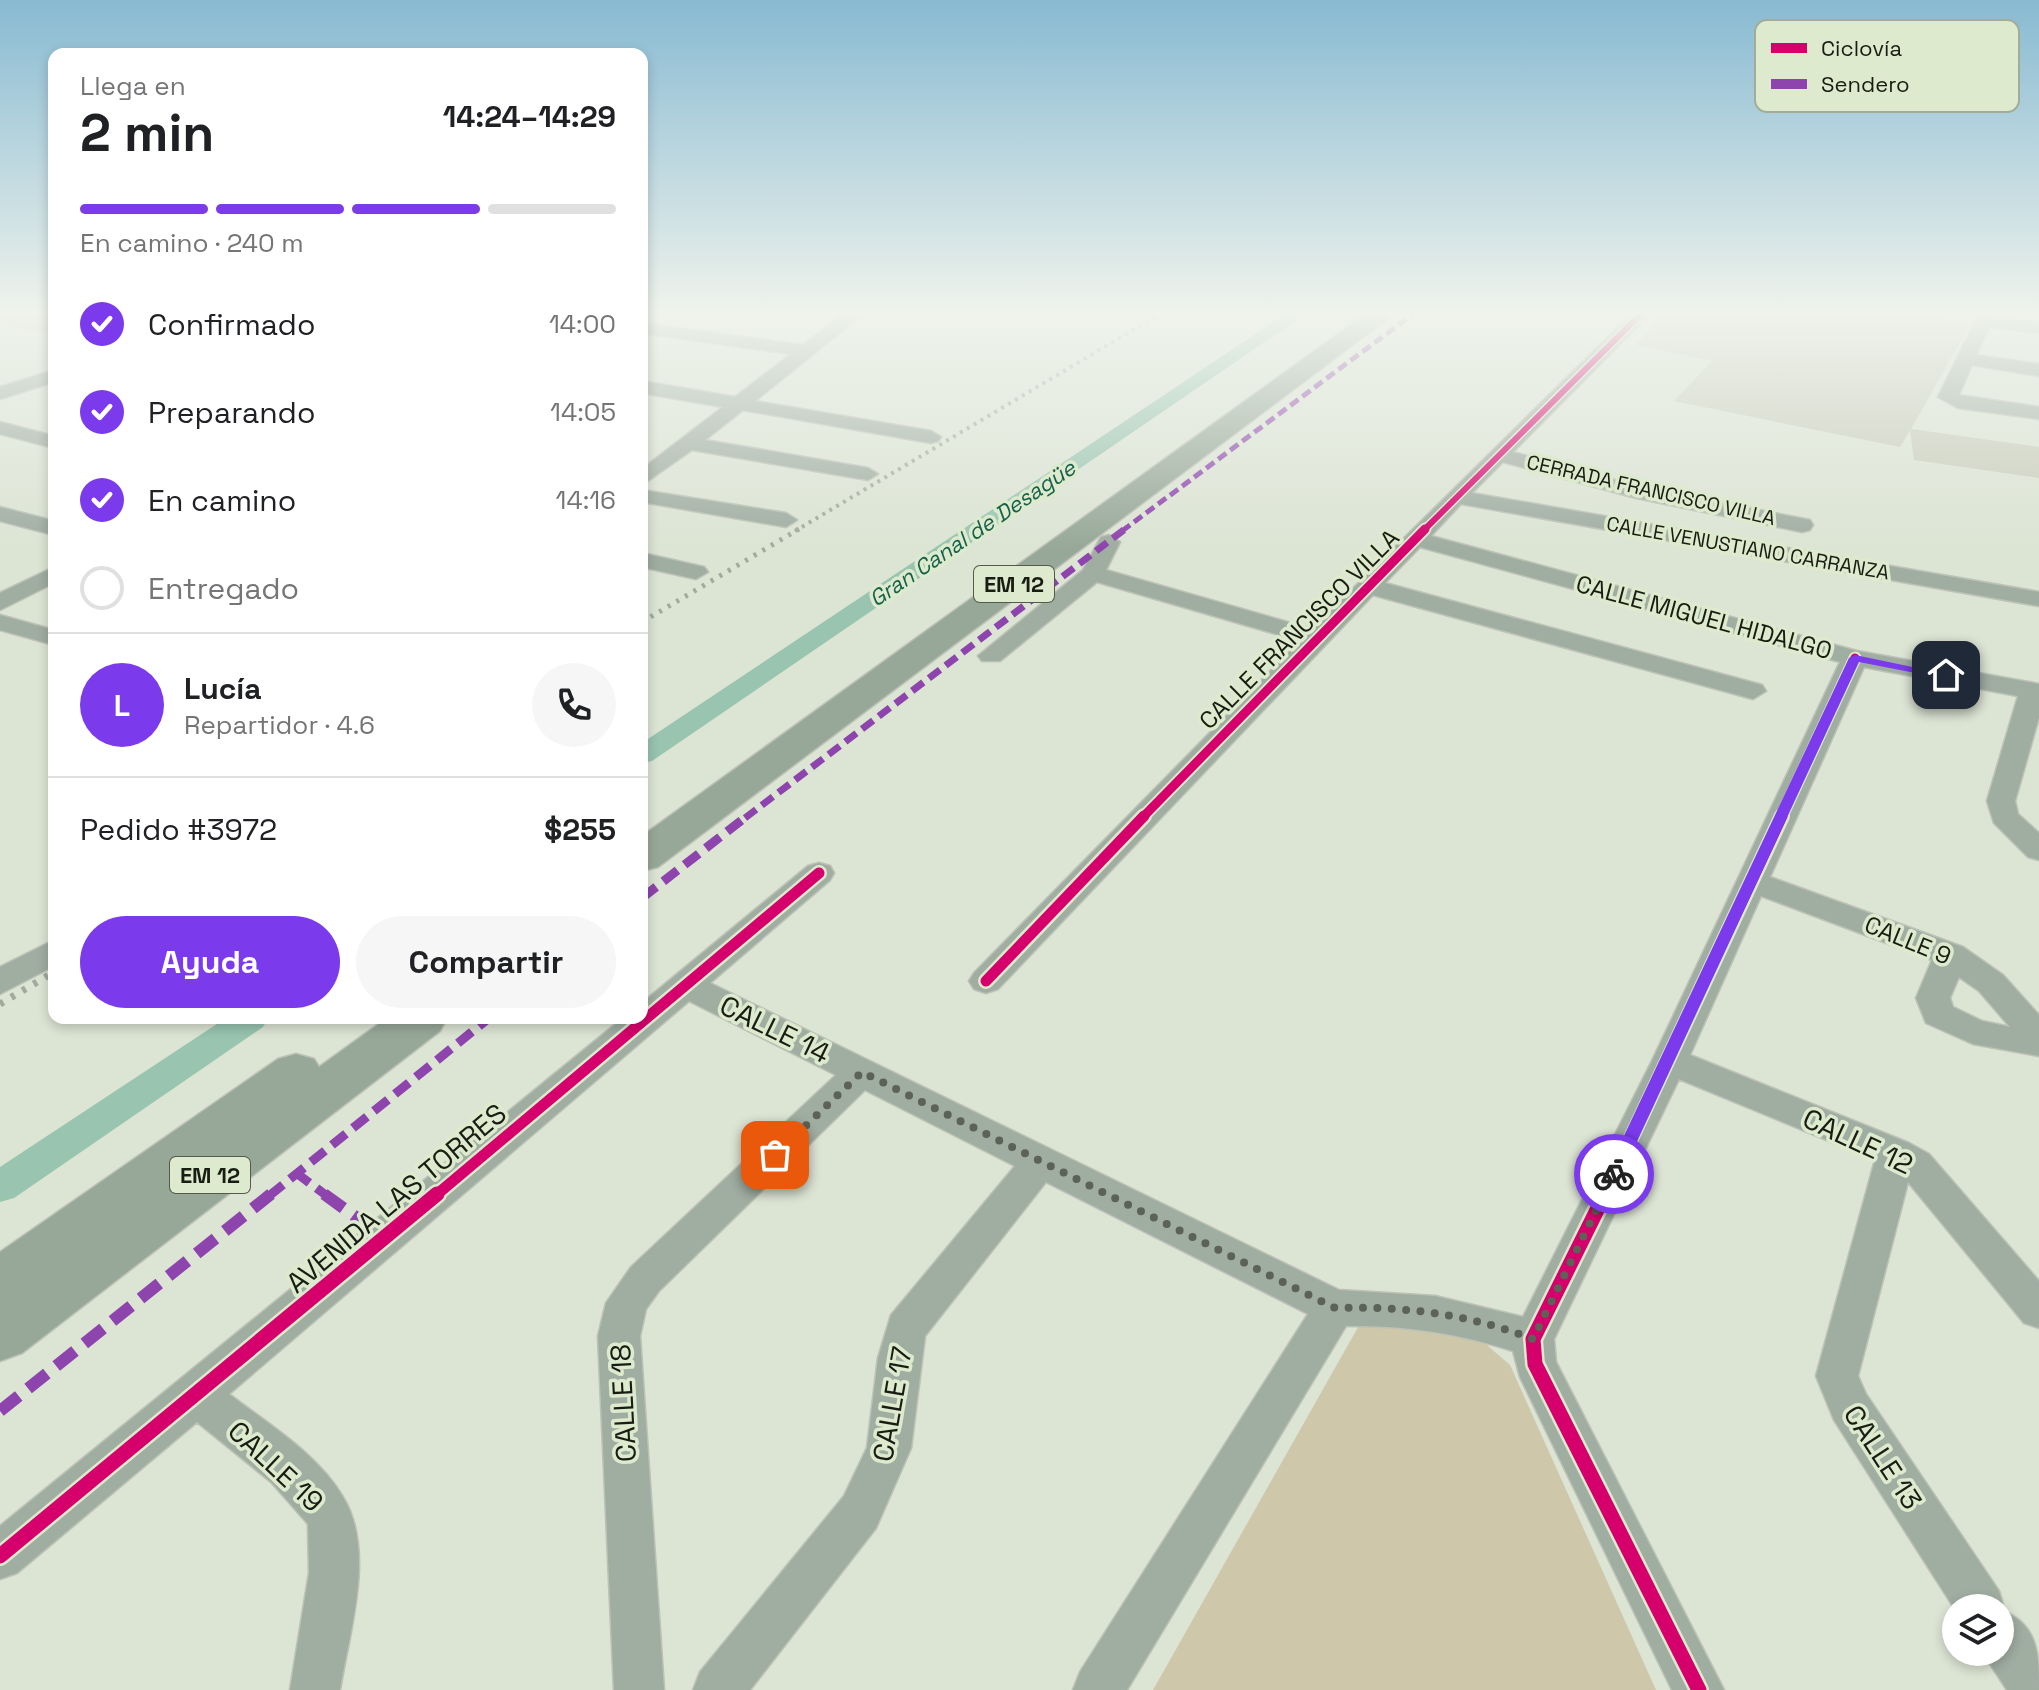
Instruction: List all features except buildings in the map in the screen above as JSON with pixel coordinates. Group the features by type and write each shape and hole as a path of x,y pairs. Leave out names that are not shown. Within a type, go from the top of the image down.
{"highway":[{"name":"EM 12","path":"648,822 1252,390"},
{"name":"EM 12","path":"648,853 1279,390"},
{"name":"EM 12","path":"0,1285 365,1024"},
{"name":"EM 12","path":"0,1334 414,1024"}],"street":[{"path":"661,390 931,437"},
{"path":"648,474 758,390"},
{"name":"CALLE FRANCISCO VILLA","path":"986,981 1314,637 1418,539 1565,390"},
{"path":"1950,390 1947,395 1950,399 2039,413"},
{"path":"0,428 48,440"},
{"path":"689,443 868,474"},
{"name":"CERRADA FRANCISCO VILLA","path":"1499,455 1636,492 1802,525"},
{"path":"648,458 666,461"},
{"path":"648,497 786,520"},
{"name":"CALLE VENUSTIANO CARRANZA","path":"1457,497 2039,599"},
{"path":"0,514 48,526"},
{"name":"CALLE MIGUEL HIDALGO","path":"1418,539 1855,658 2036,692"},
{"path":"991,656 1093,574 1109,542"},
{"path":"648,561 696,572"},
{"path":"1093,574 1314,637"},
{"path":"0,603 48,577"},
{"name":"CALLE FRANCISCO VILLA","path":"1369,586 1753,691"},
{"path":"5,628 48,637"},
{"path":"1699,1690 1535,1364 1533,1339 1670,1061 1855,658"},
{"path":"2036,692 2001,801 2004,817 2039,850"},
{"name":"AVENIDA LAS TORRES","path":"648,1019 819,873"},
{"name":"CALLE 9","path":"1752,881 1951,955 1991,983 2039,1040"},
{"path":"0,982 48,954"},
{"name":"CALLE 9","path":"1951,955 1933,998 1938,1014 1956,1024 2012,1041 2039,1040"},
{"name":"CALLE 14","path":"687,986 1335,1308"},
{"name":"AVENIDA LAS TORRES","path":"0,1556 641,1024"},
{"name":"CALLE 12","path":"1670,1061 1896,1153 1916,1165 2039,1310"},
{"name":"CALLE 18","path":"639,1690 619,1336 627,1303 645,1279 862,1072"},
{"name":"CALLE 13","path":"1896,1153 1837,1376 1849,1406 1973,1594"},
{"name":"CALLE 17","path":"718,1690 860,1512 879,1479 889,1446 898,1352 906,1328 1042,1160"},
{"path":"1098,1690 1335,1308 1418,1309 1499,1326 1533,1339"},
{"name":"CALLE 19","path":"197,1395 299,1480 329,1515 334,1538 333,1566 315,1690"},
{"path":"2014,1656 2036,1690"}],"shaded area":[{"path":"1361,1322 1466,1327 1510,1365 1656,1690 1153,1690"}],"waterway":[{"name":"Gran Canal de Desagüe","path":"648,751 1184,390"},
{"name":"Gran Canal de Desagüe","path":"0,1187 242,1024"}],"railway":[{"path":"795,531 1032,390"},
{"path":"648,618 799,529"},
{"path":"0,1004 48,976"}],"marked path":[{"path":"648,893 932,673 1311,390"},
{"path":"0,1411 482,1024"},
{"path":"295,1172 385,1238"}],"cycle path":[{"path":"986,981 1312,643 1564,390"},
{"path":"1699,1690 1535,1364 1533,1339 1670,1061 1855,658"},
{"path":"648,1017 819,873"},
{"path":"0,1556 639,1024"}],"way so far":[{"path":"775,1155 862,1072 1335,1308 1418,1309 1499,1326 1533,1339 1614,1174"}],"route":[{"path":"1614,1174 1670,1061 1855,658 1946,675"}]}
